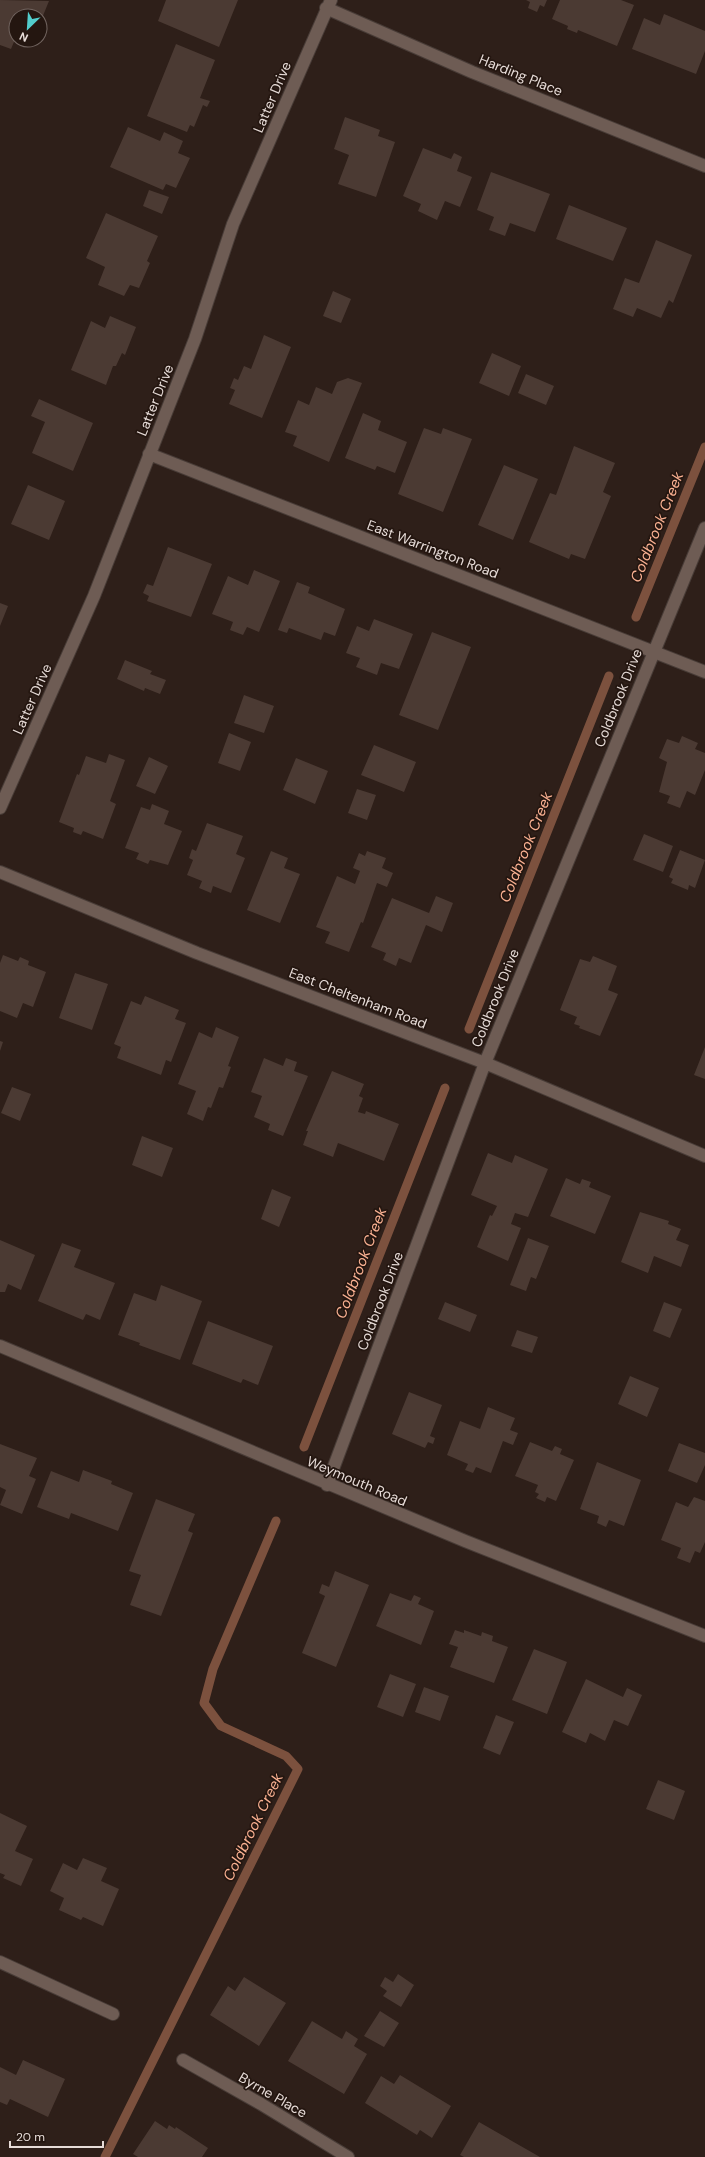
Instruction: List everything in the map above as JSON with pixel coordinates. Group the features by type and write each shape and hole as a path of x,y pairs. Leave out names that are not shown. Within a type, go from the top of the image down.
{"street":[{"name":"Harding Place","path":"329,4 472,72 705,166"},
{"name":"Latter Drive","path":"0,808 94,596 195,339 233,224 329,4"},
{"name":"East Warrington Road","path":"149,454 705,672"},
{"name":"Coldbrook Drive","path":"327,1485 485,1063 653,651 705,528"},
{"name":"East Cheltenham Road","path":"0,872 197,953 485,1063 705,1156"},
{"name":"Weymouth Road","path":"0,1346 465,1542 705,1636"},
{"path":"0,1962 113,2014"},
{"name":"Byrne Place","path":"182,2060 261,2104 348,2157"}],"building":[{"path":"0,0 49,1 46,8 8,8 8,48 0,45"},
{"path":"166,0 238,0 219,47 158,21"},
{"path":"526,0 547,0 544,7 540,5 537,12 528,8 530,2"},
{"path":"560,0 621,0 634,5 617,46 578,30 577,33 567,29 568,26 552,19"},
{"path":"664,14 705,31 705,51 696,74 632,49 644,18 660,25"},
{"path":"176,44 215,60 200,98 210,101 207,107 203,105 194,127 190,125 187,132 147,116"},
{"path":"345,117 380,130 378,136 395,142 376,197 338,184 349,155 334,149"},
{"path":"128,127 160,141 164,132 183,141 178,153 190,158 176,188 166,184 163,190 110,167"},
{"path":"423,148 451,159 454,153 462,157 457,171 472,177 460,207 445,201 437,220 418,211 421,204 403,196"},
{"path":"491,172 550,194 535,232 510,223 505,236 489,230 494,217 477,210"},
{"path":"149,190 169,197 162,214 143,206"},
{"path":"569,205 627,228 613,261 556,239"},
{"path":"106,213 158,236 147,261 150,263 139,288 130,285 124,296 98,285 105,267 86,258"},
{"path":"656,240 692,255 673,303 669,300 661,318 637,308 633,317 613,309 625,278 639,283"},
{"path":"333,291 351,299 341,323 323,316"},
{"path":"110,316 136,327 125,355 122,353 116,366 113,366 106,385 71,370 91,321 105,328"},
{"path":"264,335 291,347 262,418 229,404 235,390 230,388 234,378 238,380 244,366 251,369"},
{"path":"492,353 521,366 509,396 479,383"},
{"path":"526,374 554,386 546,405 518,393"},
{"path":"348,378 362,383 329,462 293,446 297,436 285,432 298,400 309,405 316,387 332,394 337,382"},
{"path":"39,399 93,423 73,471 32,453 45,422 31,416"},
{"path":"363,413 381,421 378,430 407,442 395,473 377,466 375,470 345,458"},
{"path":"424,428 441,434 443,428 472,439 443,512 398,494"},
{"path":"574,446 615,463 603,492 611,496 585,559 571,554 569,559 529,542 550,493 556,495"},
{"path":"504,465 538,479 513,540 478,525"},
{"path":"28,485 65,501 49,540 11,524"},
{"path":"168,547 212,564 191,617 147,601 149,596 143,593 147,584 153,586"},
{"path":"254,570 280,581 259,632 247,627 243,635 230,630 233,622 212,614 228,576 248,585"},
{"path":"297,582 310,587 308,593 345,609 335,636 324,632 321,640 289,628 287,633 278,630"},
{"path":"0,603 8,606 0,626"},
{"path":"374,619 413,634 399,669 381,663 377,675 356,667 360,658 346,653 357,626 369,631"},
{"path":"432,632 471,647 438,730 399,715"},
{"path":"125,660 152,671 150,674 166,680 160,694 145,688 144,691 117,679"},
{"path":"244,695 274,706 264,733 234,723"},
{"path":"229,733 251,742 240,771 218,763"},
{"path":"682,736 698,743 695,749 705,753 705,770 695,795 687,791 680,808 667,803 670,796 659,792 667,762 659,758 667,739 679,743"},
{"path":"374,745 416,762 404,792 361,775"},
{"path":"109,754 125,760 110,801 116,804 103,839 83,831 81,835 73,832 74,828 59,822 77,774 79,775 86,756 106,763"},
{"path":"149,757 168,766 155,794 136,786"},
{"path":"296,758 328,771 315,804 283,790"},
{"path":"357,789 376,795 367,820 348,813"},
{"path":"152,804 169,811 164,824 182,831 168,865 150,860 148,864 136,859 139,853 125,848 141,807 150,810"},
{"path":"207,823 243,836 236,854 245,858 231,893 213,886 211,893 199,888 202,881 187,875 193,860 189,858 192,849 196,851"},
{"path":"644,834 673,846 663,872 633,860"},
{"path":"680,850 705,860 695,888 689,885 688,890 671,883 673,879 669,877"},
{"path":"271,851 288,858 284,868 300,874 280,923 247,910"},
{"path":"367,851 386,858 382,868 393,873 387,887 377,883 363,923 361,922 349,952 325,943 330,932 316,927 337,876 355,884 360,871 353,868 359,853 365,856"},
{"path":"436,896 453,903 442,932 426,925 411,963 399,958 396,966 383,960 386,953 371,947 392,898 429,913"},
{"path":"3,955 18,961 20,957 29,961 28,965 46,972 33,1007 23,1003 17,1018 0,1011 0,963"},
{"path":"593,956 617,966 608,990 618,994 600,1036 579,1028 580,1026 574,1024 577,1017 560,1010 580,959 590,962"},
{"path":"75,973 108,984 92,1030 59,1018"},
{"path":"145,996 179,1010 175,1019 186,1023 171,1062 166,1060 161,1075 117,1058 121,1047 114,1044 131,1001 141,1005"},
{"path":"216,1027 239,1037 228,1066 231,1067 223,1088 219,1087 211,1108 208,1107 203,1121 187,1114 196,1091 178,1084 199,1032 212,1038"},
{"path":"0,1041 3,1042 0,1051"},
{"path":"705,1047 705,1079 694,1075"},
{"path":"264,1058 283,1066 286,1058 297,1062 294,1071 308,1076 283,1136 268,1130 270,1124 254,1117 262,1096 251,1092"},
{"path":"332,1071 364,1084 359,1096 363,1098 358,1112 365,1114 366,1111 399,1124 384,1161 338,1143 333,1157 303,1145 308,1131 306,1131"},
{"path":"12,1087 31,1094 20,1121 1,1113"},
{"path":"142,1136 173,1148 162,1177 132,1165"},
{"path":"488,1153 512,1163 515,1155 548,1169 528,1217 515,1213 511,1224 521,1228 508,1261 477,1247 490,1215 492,1216 497,1206 471,1195"},
{"path":"566,1178 580,1184 582,1179 591,1182 589,1187 611,1196 595,1234 550,1216"},
{"path":"272,1189 291,1197 279,1227 261,1219"},
{"path":"640,1212 669,1221 668,1224 681,1229 676,1240 689,1245 681,1267 654,1256 648,1273 621,1262"},
{"path":"528,1238 549,1246 536,1279 531,1277 526,1291 510,1285"},
{"path":"0,1240 35,1255 21,1290 8,1284 5,1292 0,1292"},
{"path":"62,1243 81,1250 74,1267 115,1283 100,1320 86,1314 83,1320 38,1301"},
{"path":"161,1285 202,1301 180,1360 139,1345 140,1343 118,1335 134,1293 156,1301"},
{"path":"445,1302 477,1315 470,1332 438,1319"},
{"path":"664,1302 682,1309 670,1338 653,1331"},
{"path":"208,1321 273,1346 258,1385 243,1379 241,1383 192,1364"},
{"path":"517,1330 538,1337 532,1353 511,1346"},
{"path":"630,1376 659,1388 647,1417 618,1404"},
{"path":"409,1392 442,1405 430,1436 435,1438 433,1444 428,1442 425,1448 392,1434"},
{"path":"488,1407 515,1418 510,1430 518,1433 513,1445 503,1441 491,1473 476,1467 473,1473 465,1470 468,1464 447,1455 460,1421 480,1429"},
{"path":"530,1442 552,1451 555,1446 562,1449 560,1454 574,1460 556,1501 547,1497 545,1502 536,1498 539,1494 535,1492 538,1485 515,1476"},
{"path":"679,1443 705,1453 705,1465 697,1483 668,1471"},
{"path":"0,1444 37,1458 29,1476 36,1479 22,1514 0,1505 6,1490 0,1487"},
{"path":"597,1462 641,1480 624,1526 609,1520 606,1527 597,1523 599,1516 580,1509"},
{"path":"83,1470 112,1481 111,1484 133,1493 118,1531 71,1513 69,1519 37,1507 51,1471 79,1482"},
{"path":"694,1497 705,1501 705,1542 700,1553 695,1551 690,1563 677,1558 681,1548 661,1540 676,1502 688,1507"},
{"path":"156,1499 195,1514 188,1531 193,1533 161,1616 130,1605 141,1575 129,1571"},
{"path":"335,1571 369,1585 336,1667 302,1653 325,1596 319,1593 322,1584 329,1587"},
{"path":"390,1593 411,1601 414,1595 421,1598 418,1604 434,1611 421,1645 376,1626"},
{"path":"455,1630 464,1633 464,1630 481,1636 482,1632 493,1636 492,1641 508,1647 494,1683 450,1667 458,1647 449,1644"},
{"path":"534,1649 567,1662 547,1714 512,1700"},
{"path":"390,1674 416,1684 403,1717 377,1707"},
{"path":"586,1679 623,1697 627,1688 642,1695 628,1726 614,1720 605,1741 590,1733 586,1743 562,1732"},
{"path":"424,1687 449,1696 440,1721 415,1712"},
{"path":"496,1715 514,1722 500,1755 483,1748"},
{"path":"658,1780 685,1791 674,1820 646,1809"},
{"path":"0,1813 27,1826 15,1851 33,1859 21,1886 3,1878 5,1875 0,1873"},
{"path":"83,1858 107,1868 101,1881 119,1889 103,1926 83,1917 81,1920 59,1910 64,1898 50,1891 63,1863 77,1870"},
{"path":"398,1974 414,1985 401,2007 383,1996 387,1991 380,1986 385,1977 393,1982"},
{"path":"244,1977 286,2003 259,2046 210,2015 228,1986 235,1991"},
{"path":"380,2011 399,2023 384,2047 364,2036"},
{"path":"312,2021 342,2039 346,2031 358,2039 354,2046 367,2054 344,2094 288,2061"},
{"path":"23,2060 65,2079 48,2117 10,2099 7,2105 0,2102 0,2067 16,2075"},
{"path":"400,2075 451,2106 432,2138 420,2130 417,2135 365,2103 381,2076 394,2084"},
{"path":"155,2121 167,2129 169,2125 175,2129 176,2127 208,2148 202,2157 138,2157 133,2154"},
{"path":"479,2122 540,2157 464,2157 460,2155"}],"waterway":[{"name":"Coldbrook Creek","path":"636,617 705,447"},
{"name":"Coldbrook Creek","path":"469,1029 609,676"},
{"name":"Coldbrook Creek","path":"304,1447 445,1088"},
{"name":"Coldbrook Creek","path":"105,2157 298,1769 286,1756 221,1726 204,1703 213,1669 276,1521"}]}
